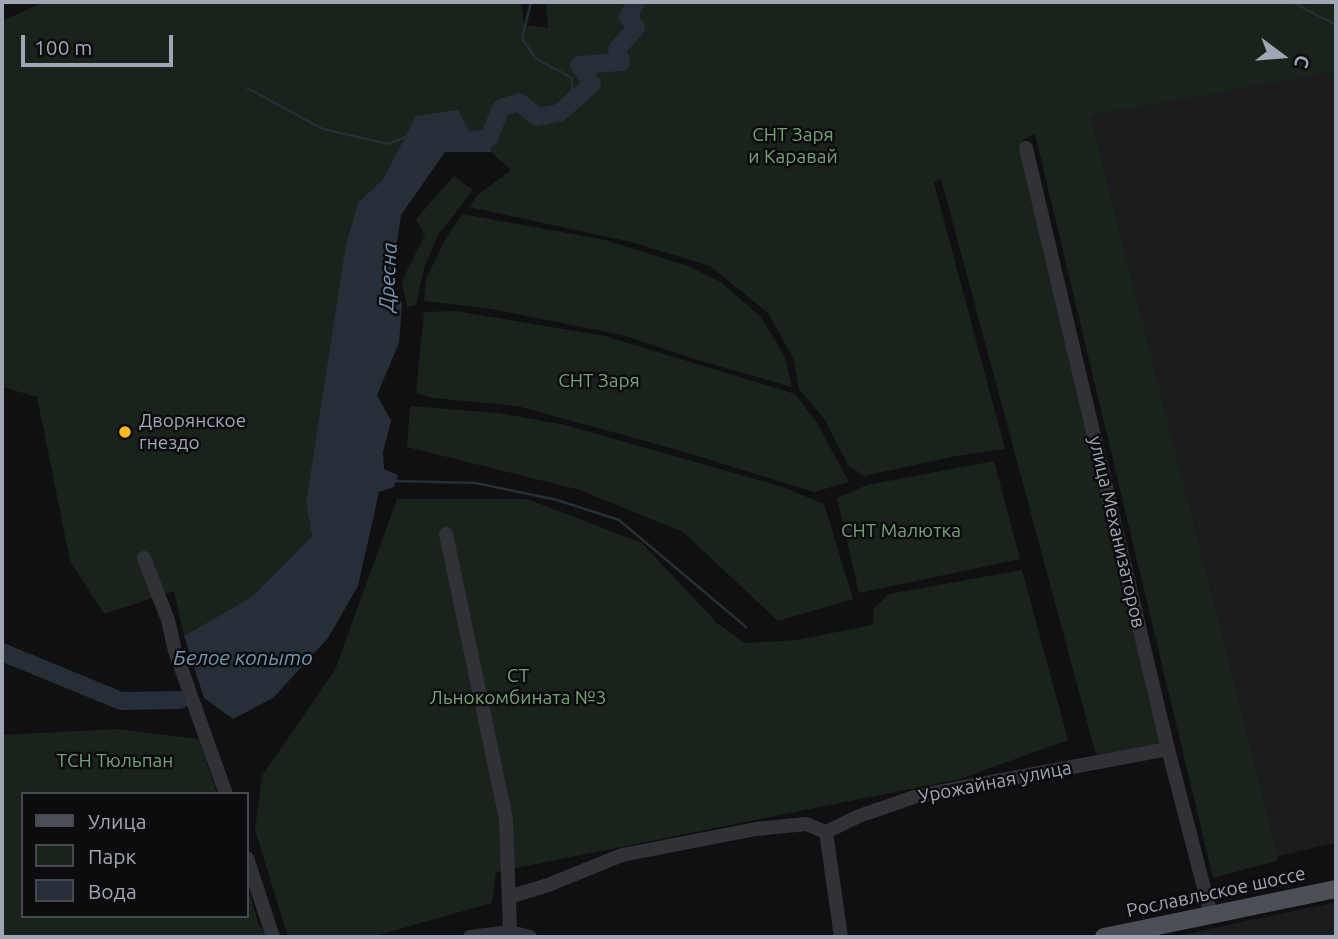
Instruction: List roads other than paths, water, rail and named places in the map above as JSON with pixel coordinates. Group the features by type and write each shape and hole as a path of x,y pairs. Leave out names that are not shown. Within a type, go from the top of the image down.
{"main road":[{"name":"Рославльское шоссе","path":"1104,937 1336,889"}],"street":[{"name":"улица Механизаторов","path":"1027,148 1168,749 1211,915"},
{"path":"446,534 506,820 510,932"},
{"path":"144,558 168,620 175,651 225,792"},
{"name":"Урожайная улица","path":"826,832 859,816 917,796 1168,749"},
{"path":"509,897 548,885 622,855 756,830 806,824 826,832 841,937"},
{"path":"248,861 273,937"},
{"path":"470,937 510,932 530,937"}],"water":[{"name":"Белое копыто","path":"458,110 470,132 494,131 491,152 445,152 401,215 391,283 402,304 399,343 377,395 391,421 383,452 384,469 398,475 394,487 379,492 358,586 328,638 273,698 233,719 204,698 184,636 253,596 312,536 306,503 346,245 358,203 383,179 416,116"}],"waterway":[{"path":"531,2 522,38 535,58 572,78 572,101"},
{"name":"Дресна","path":"474,140 489,138 501,108 519,102 537,117 559,113 592,84 579,65 621,62 617,49 636,28 628,17 636,2"},
{"path":"1292,2 1336,25"},
{"path":"247,88 323,129 388,144 405,137"},
{"path":"395,481 476,483 557,500 619,520 746,627"},
{"name":"Дресна","path":"2,652 121,701 180,700"}],"place":[{"name":"Дворянское гнездо","path":"125,432"}],"park label":[{"name":"СНТ Заря и Каравай","path":"793,146"},
{"name":"СНТ Заря","path":"599,381"},
{"name":"СНТ Малютка","path":"901,531"},
{"name":"СТ Льнокомбината №3","path":"518,687"},
{"name":"ТСН Тюльпан","path":"115,761"}]}
